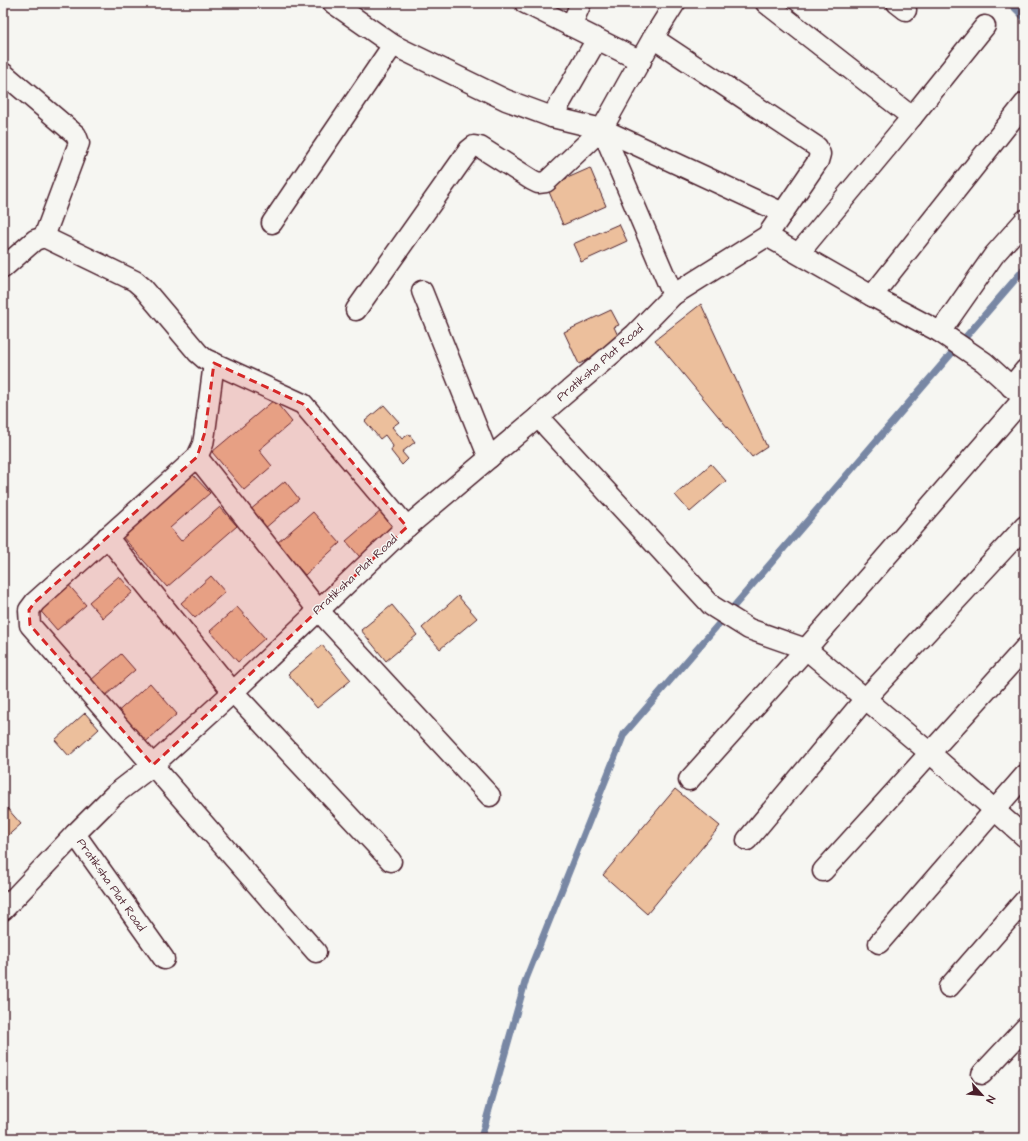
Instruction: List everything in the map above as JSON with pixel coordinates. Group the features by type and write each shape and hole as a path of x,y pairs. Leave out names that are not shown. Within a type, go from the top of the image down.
{"street":[{"path":"333,3 393,45 506,100 552,117 602,129 783,212"},
{"path":"525,3 641,61"},
{"path":"571,26 582,3"},
{"path":"356,310 469,150 474,146 480,148 538,183 546,182 602,129 653,38 675,3"},
{"path":"766,3 912,117"},
{"path":"799,253 912,117 985,26"},
{"path":"653,38 816,147 820,154 818,161 767,236 946,337 984,362 1020,395"},
{"path":"552,117 597,39"},
{"path":"272,222 393,45"},
{"path":"3,73 76,135 80,142 44,237"},
{"path":"872,296 1025,103"},
{"path":"602,129 673,295"},
{"path":"946,337 994,255 1025,220"},
{"name":"Pratiksha Plat Road","path":"164,959 75,834 114,795 153,765 233,692 407,527 635,334 673,295 767,236"},
{"path":"3,268 35,240 44,237 135,281 143,288 205,359 303,404 407,527"},
{"path":"422,291 489,458"},
{"path":"214,363 206,432 203,444 197,456 36,602 29,610 30,624 316,952"},
{"path":"689,780 806,649 1020,395 1025,370"},
{"path":"538,417 712,606 749,629 806,649 930,753 1025,837"},
{"path":"197,456 318,610 490,796"},
{"path":"747,840 865,699 1025,526"},
{"path":"108,537 233,692 391,861"},
{"path":"823,871 1025,648"},
{"path":"879,943 1025,775"},
{"path":"3,910 75,834"},
{"path":"949,988 1025,900"},
{"path":"982,1074 1025,1028"}],"highlighted area":[{"path":"214,363 303,404 407,527 153,765 30,625 29,610 35,602 197,457 205,432"}],"building":[{"path":"590,168 606,206 563,225 547,187"},
{"path":"619,224 627,241 581,262 573,244"},
{"path":"701,304 767,447 752,457 655,340"},
{"path":"611,310 619,325 614,327 619,338 612,349 579,364 564,332"},
{"path":"274,400 292,422 259,450 272,466 244,490 212,452"},
{"path":"384,405 399,422 392,427 402,439 409,434 415,442 402,452 408,459 402,465 391,451 393,446 385,435 380,439 365,421"},
{"path":"711,464 726,481 690,512 675,495"},
{"path":"191,473 210,493 170,528 181,541 220,507 237,526 167,587 121,535"},
{"path":"285,481 299,499 264,529 249,511"},
{"path":"382,510 400,532 365,563 346,541"},
{"path":"313,512 340,543 305,575 277,543"},
{"path":"119,576 133,592 103,618 89,602"},
{"path":"211,576 225,592 195,618 181,603"},
{"path":"67,583 86,605 57,630 38,608"},
{"path":"458,596 477,618 440,649 422,628"},
{"path":"392,605 417,635 386,661 361,630"},
{"path":"237,607 265,638 238,662 210,631"},
{"path":"322,645 351,680 317,708 288,674"},
{"path":"121,654 135,670 105,696 91,680"},
{"path":"150,683 177,714 141,746 114,715"},
{"path":"85,713 99,729 69,756 55,740"},
{"path":"675,789 720,826 647,914 603,875"},
{"path":"7,808 21,824 3,840 3,812"}],"waterway":[{"path":"1010,3 1025,19"},
{"path":"481,1138 526,979 624,734 1025,268"}]}
